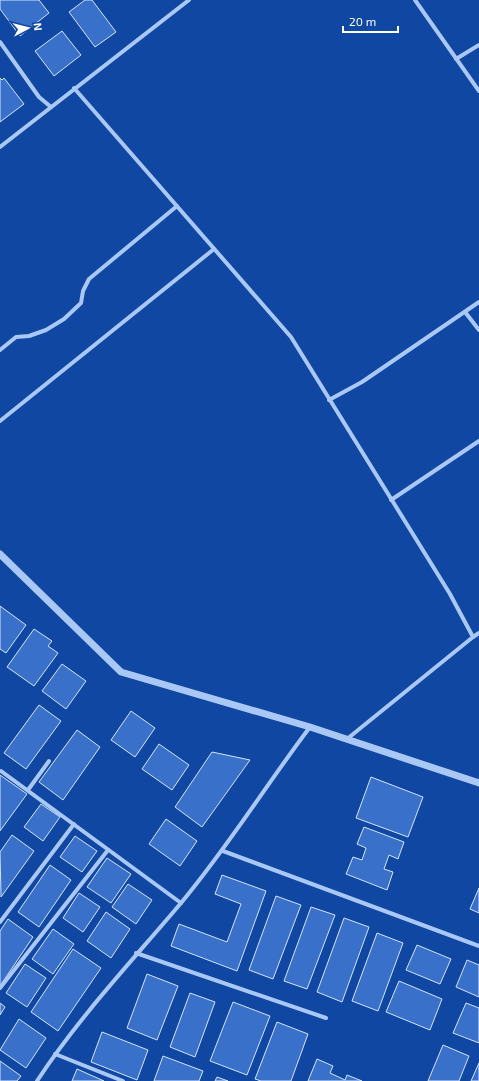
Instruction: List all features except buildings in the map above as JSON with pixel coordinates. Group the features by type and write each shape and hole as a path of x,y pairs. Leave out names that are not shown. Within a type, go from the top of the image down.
{"street":[{"path":"0,147 74,88 190,0"},
{"path":"415,0 479,91"},
{"path":"0,42 38,97 51,106"},
{"path":"456,59 479,46"},
{"path":"74,88 291,338 450,594 473,637"},
{"path":"0,350 16,337 29,336 46,330 64,319 81,303 89,279 177,206"},
{"path":"0,422 214,249"},
{"path":"329,400 362,382 479,302"},
{"path":"465,312 479,330"},
{"path":"391,500 479,441"},
{"path":"0,554 121,672 310,727 479,783"},
{"path":"347,739 479,633"},
{"path":"37,1081 55,1054 136,953 181,903 223,851 310,727"},
{"path":"28,790 49,761"},
{"path":"1,770 181,903"},
{"path":"0,922 74,824"},
{"path":"0,988 108,850"},
{"path":"223,851 479,946"},
{"path":"136,953 326,1018"},
{"path":"55,1054 122,1081"}]}
